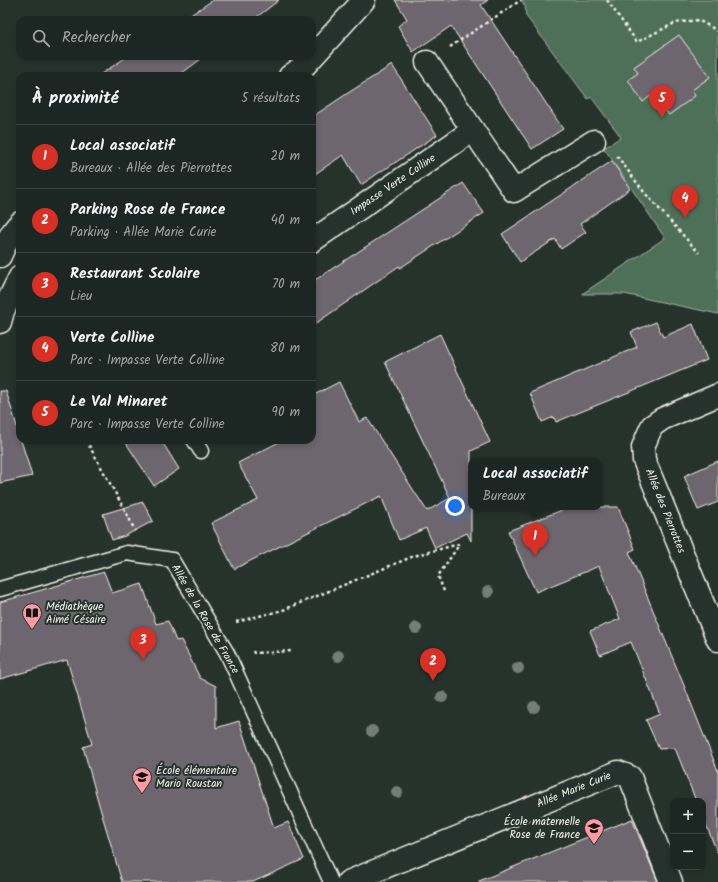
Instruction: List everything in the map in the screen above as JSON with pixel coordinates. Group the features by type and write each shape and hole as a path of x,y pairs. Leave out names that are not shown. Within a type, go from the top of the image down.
{"street":[{"path":"316,51 355,3"},
{"path":"295,72 309,60"},
{"path":"427,62 514,192 594,141"},
{"name":"Impasse Verte Colline","path":"316,238 473,130"},
{"path":"6,248 12,232 16,228"},
{"path":"1,312 16,284"},
{"name":"Allée des Pierrottes","path":"718,394 662,419 652,426 643,447 644,460 718,640"},
{"name":"Allée Marie Curie","path":"348,882 618,772 630,777 671,882"}],"lane":[{"name":"Allée de la Rose de France","path":"0,589 127,552 172,560 227,653 331,882"}],"path":[{"path":"448,49 521,0"},
{"path":"607,0 637,42 675,23 698,20 718,32"},
{"path":"594,141 609,146 644,192 699,253"},
{"path":"88,444 127,514"},
{"path":"213,630 229,624 283,610 414,556 459,544 438,576 444,591"},
{"path":"249,647 254,653 291,651"}],"green space":[{"path":"521,0 718,0 718,314 624,294 582,294 665,238 604,148 621,137 591,97 588,99 526,16 525,6"}],"building":[{"path":"213,0 279,0 258,16 189,16"},
{"path":"395,0 488,0 481,5 563,129 532,149 451,26 413,52 398,26 407,19"},
{"path":"679,35 710,77 692,90 695,96 669,115 653,94 643,102 628,80 638,73 634,67"},
{"path":"122,60 200,60 183,72 104,72"},
{"path":"392,65 437,135 361,185 343,155 316,173 316,114"},
{"path":"612,161 630,189 580,224 586,232 561,249 555,239 520,262 502,234"},
{"path":"463,183 484,213 400,268 399,266 316,323 316,279"},
{"path":"656,322 663,337 693,324 707,360 556,422 554,417 542,422 530,393 637,347 631,332"},
{"path":"440,334 490,442 471,451 471,458 468,458 468,510 471,510 471,541 467,533 435,548 426,528 399,540 381,496 234,569 211,523 258,500 238,463 275,444 316,444 316,394 339,382 359,422 367,418 427,511 450,498 385,362"},
{"path":"0,391 6,391 16,423 16,444 22,444 32,476 0,483"},
{"path":"127,444 163,444 179,469 154,486"},
{"path":"718,461 718,502 698,510 684,476"},
{"path":"143,502 153,521 125,536 112,540 103,514"},
{"path":"602,507 618,507 635,549 629,552 718,771 718,852 706,824 706,798 695,798 675,748 659,749 646,720 660,714 631,642 600,655 590,631 620,619 599,566 536,592 508,531 562,510 602,510"},
{"path":"104,572 112,593 142,584 156,624 168,621 176,641 181,640 200,678 216,686 216,728 239,721 274,828 288,822 304,859 253,882 122,882 83,747 92,744 67,660 0,679 0,602"},
{"name":"École maternelle Rose de France","path":"632,819 658,882 479,882 479,881"}],"place":[{"name":"Le Val Minaret","path":"662,118"},
{"name":"Verte Colline","path":"685,218"},
{"name":"Local associatif","path":"535,556"},
{"name":"Médiathèque Aimé Césaire","path":"32,630"},
{"name":"Restaurant Scolaire","path":"143,660"},
{"name":"Parking Rose de France","path":"433,681"},
{"name":"École élémentaire Mario Roustan","path":"142,794"},
{"name":"École maternelle Rose de France","path":"594,845"}]}
